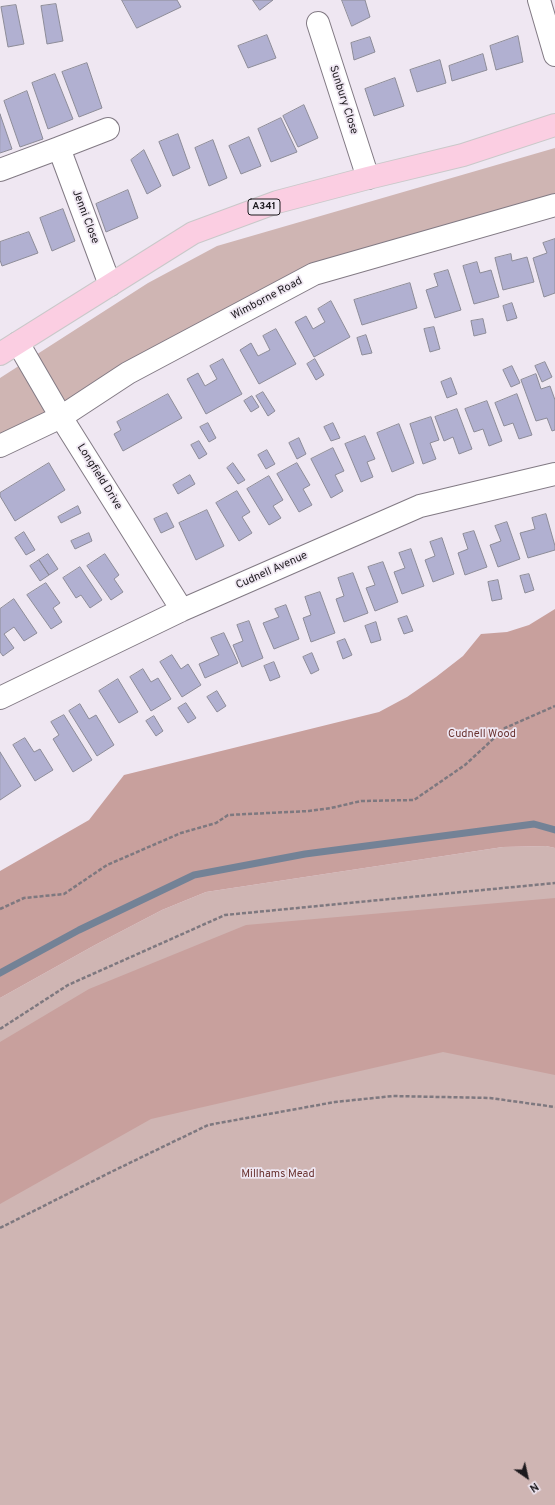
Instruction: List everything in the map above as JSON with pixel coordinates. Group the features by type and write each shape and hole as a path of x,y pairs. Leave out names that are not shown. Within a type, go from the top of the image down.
{"main road":[{"name":"A341","path":"0,354 192,233 277,202 463,155 555,125"}],"street":[{"path":"539,0 555,55"},
{"name":"Sunbury Close","path":"318,23 368,178"},
{"path":"0,170 108,130"},
{"name":"Jenni Close","path":"59,148 110,285"},
{"name":"Wimborne Road","path":"0,446 61,417 128,373 314,274 555,205"},
{"name":"Longfield Drive","path":"18,343 61,417 182,610"},
{"name":"Cudnell Avenue","path":"0,698 182,610 420,506 555,474"}],"path":[{"path":"0,909 24,898 64,894 107,865 181,833 216,823 228,815 309,811 331,808 361,801 414,800 465,765 505,728 555,706"},
{"path":"0,1029 68,984 225,915 555,883"},
{"path":"0,1228 208,1125 335,1102 394,1096 490,1098 555,1108"}],"green space":[{"path":"555,148 555,205 314,274 0,446 0,378 148,283 217,246"},
{"name":"Cudnell Wood","path":"555,609 555,848 546,846 503,847 206,892 162,910 95,945 0,998 0,871 89,820 124,775 379,712 407,697 436,677 463,656 481,634 507,632 529,625"},
{"name":"Millhams Mead","path":"546,846 555,848 555,1505 0,1505 0,998 95,945 162,910 206,892 503,847"},
{"path":"555,898 555,1075 443,1052 151,1119 0,1204 0,1042 89,989 246,925"}],"building":[{"path":"122,0 177,0 181,7 137,28"},
{"path":"253,0 273,0 260,10"},
{"path":"342,0 365,0 370,17 352,26"},
{"path":"56,4 63,41 47,44 41,6"},
{"path":"16,5 24,44 8,47 1,7"},
{"path":"267,35 276,58 248,68 238,46"},
{"path":"518,36 523,62 496,70 490,46"},
{"path":"370,37 375,52 354,60 351,43"},
{"path":"483,54 487,70 452,81 449,66"},
{"path":"440,60 446,83 417,92 410,70"},
{"path":"87,63 102,108 79,117 62,72"},
{"path":"55,74 73,119 48,129 32,83"},
{"path":"395,78 404,106 374,116 365,89"},
{"path":"27,91 43,139 20,147 4,101"},
{"path":"304,105 318,138 298,147 283,116"},
{"path":"0,114 12,149 0,153"},
{"path":"281,118 297,152 271,162 258,129"},
{"path":"178,134 190,168 173,176 159,142"},
{"path":"249,137 261,166 241,174 229,146"},
{"path":"213,140 227,178 209,186 195,148"},
{"path":"144,150 161,186 147,194 131,160"},
{"path":"128,190 138,218 106,232 96,204"},
{"path":"63,209 75,241 52,251 40,218"},
{"path":"29,232 38,253 2,266 0,260 0,242"},
{"path":"555,239 555,293 544,297 533,258 547,253 543,243"},
{"path":"511,254 512,261 527,257 534,282 503,290 495,258"},
{"path":"477,262 480,273 491,270 499,297 474,304 463,266"},
{"path":"448,270 461,310 435,318 426,290 438,286 434,274"},
{"path":"410,283 417,308 362,325 354,300"},
{"path":"331,301 350,337 314,357 295,322 306,316 313,329 325,322 318,309"},
{"path":"512,303 517,318 507,321 503,306"},
{"path":"483,319 486,333 474,336 471,321"},
{"path":"434,327 440,349 430,352 424,329"},
{"path":"276,329 296,364 259,384 240,350 251,343 258,356 270,350 263,336"},
{"path":"366,335 372,353 362,355 357,338"},
{"path":"223,359 242,394 206,414 187,379 198,373 205,386 217,379 210,366"},
{"path":"315,359 324,375 316,380 307,364"},
{"path":"545,362 552,377 542,382 535,366"},
{"path":"512,366 520,383 511,387 503,370"},
{"path":"536,374 541,389 550,386 555,400 555,430 552,431 547,418 536,421 521,380"},
{"path":"451,378 457,394 447,398 441,382"},
{"path":"263,392 275,411 268,416 256,396"},
{"path":"168,394 182,418 123,451 114,434 121,430 117,422"},
{"path":"517,394 532,435 519,439 513,423 504,426 495,403"},
{"path":"252,396 259,407 251,412 244,401"},
{"path":"487,401 502,441 489,446 483,429 474,432 465,409"},
{"path":"457,409 472,449 459,454 453,437 444,441 435,417"},
{"path":"431,417 439,440 430,443 436,459 423,464 410,424"},
{"path":"208,423 216,438 209,442 200,427"},
{"path":"333,423 340,438 331,441 324,427"},
{"path":"399,424 414,463 392,472 377,433"},
{"path":"365,436 375,459 367,462 373,477 361,482 345,444"},
{"path":"299,438 306,454 297,459 289,443"},
{"path":"199,441 207,454 199,459 191,445"},
{"path":"333,448 344,471 335,475 343,491 331,498 311,459"},
{"path":"267,450 275,464 266,469 258,455"},
{"path":"49,463 65,490 15,521 0,496 0,493"},
{"path":"233,463 245,480 238,484 227,468"},
{"path":"297,463 310,485 303,489 312,505 299,512 277,474"},
{"path":"190,475 195,484 178,494 173,485"},
{"path":"269,476 283,500 273,506 281,518 269,525 247,489"},
{"path":"237,491 250,512 242,517 252,533 239,541 216,503"},
{"path":"78,506 81,513 61,523 58,517"},
{"path":"207,510 224,546 196,560 179,523"},
{"path":"167,513 174,527 161,533 154,519"},
{"path":"546,514 555,550 528,558 520,533 535,529 532,518"},
{"path":"507,522 520,559 498,567 490,545 501,541 495,526"},
{"path":"474,531 487,567 465,575 458,553 468,549 463,534"},
{"path":"24,532 35,550 26,555 15,538"},
{"path":"89,533 92,541 75,549 71,541"},
{"path":"442,538 454,574 433,582 425,560 435,556 430,542"},
{"path":"411,549 424,586 402,594 394,572 405,568 399,553"},
{"path":"48,554 58,569 49,575 39,560"},
{"path":"105,554 119,575 114,579 123,592 111,600 87,566"},
{"path":"39,560 49,575 40,581 30,566"},
{"path":"383,562 398,602 375,611 366,588 375,585 368,567"},
{"path":"80,567 102,600 90,608 81,595 76,598 63,578"},
{"path":"353,573 368,613 344,622 336,599 344,596 338,578"},
{"path":"529,574 534,590 525,593 520,576"},
{"path":"498,580 502,599 492,601 488,582"},
{"path":"46,583 60,603 53,608 62,622 51,629 27,595"},
{"path":"320,592 335,633 311,642 303,618 311,615 305,597"},
{"path":"14,599 37,633 24,641 14,627 4,634 14,648 3,656 0,652 0,609"},
{"path":"286,605 299,639 274,649 263,623 279,617 275,609"},
{"path":"407,616 413,631 404,634 398,619"},
{"path":"249,621 263,658 242,667 233,645 243,641 237,625"},
{"path":"376,622 381,640 371,643 365,626"},
{"path":"224,633 238,663 205,678 199,664 219,655 211,638"},
{"path":"345,639 352,655 343,659 337,642"},
{"path":"312,653 319,670 311,674 303,657"},
{"path":"172,655 181,669 188,664 201,685 182,697 160,662"},
{"path":"274,662 280,677 270,681 264,666"},
{"path":"143,669 151,682 158,678 171,699 151,711 130,677"},
{"path":"118,679 138,712 119,723 99,691"},
{"path":"217,691 226,706 217,712 207,697"},
{"path":"186,703 196,718 188,723 178,708"},
{"path":"80,704 89,719 96,715 114,745 97,756 69,711"},
{"path":"64,715 92,760 73,772 53,739 59,735 51,722"},
{"path":"154,716 163,731 156,736 146,721"},
{"path":"25,738 34,752 40,749 53,770 35,781 13,745"},
{"path":"0,752 21,786 0,800"}],"waterway":[{"path":"0,973 79,930 194,875 305,854 534,824 555,830"}]}
